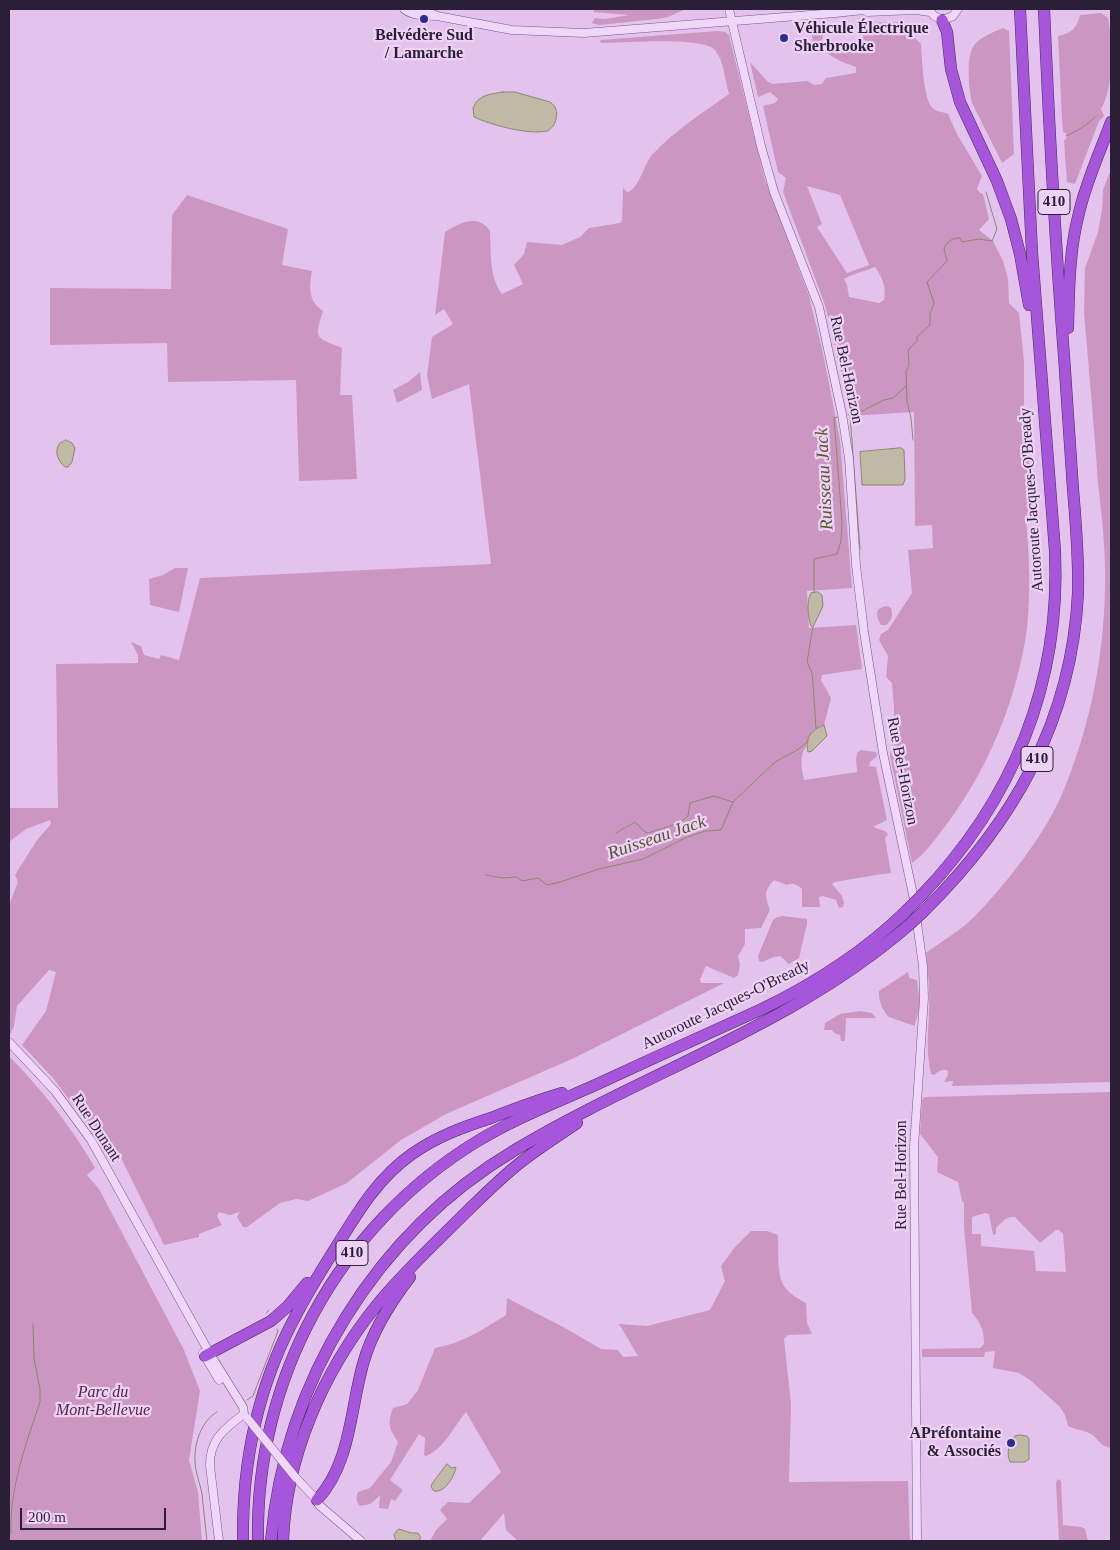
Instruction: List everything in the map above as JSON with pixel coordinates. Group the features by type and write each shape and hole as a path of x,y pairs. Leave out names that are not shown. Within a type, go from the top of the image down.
{"highway":[{"name":"Autoroute Jacques-O'Bready","path":"258,1541 258,1505 263,1462 280,1389 306,1327 325,1292 347,1260 392,1208 419,1183 450,1160 503,1128 760,1010 801,989 851,957 921,896 964,846 1002,788 1026,735 1044,679 1052,631 1056,576 1029,197 1020,9"},
{"name":"Autoroute Jacques-O'Bready","path":"271,1541 281,1473 304,1399 333,1338 371,1280 395,1250 422,1222 474,1177 532,1140 803,1001 857,966 909,925 972,860 1012,805 1030,772 1043,746 1062,690 1074,632 1078,575 1052,179 1044,9"},
{"path":"942,20 947,32 952,72 960,102 998,185 1014,231 1022,266 1041,379"},
{"path":"1066,395 1074,237 1086,188 1111,122"},
{"path":"243,1541 247,1465 264,1389 277,1354 294,1319 330,1257 378,1184 398,1164 420,1148 444,1135 542,1099 605,1080"},
{"path":"283,1541 288,1496 298,1455 312,1415 335,1367 356,1333 381,1300 495,1184 518,1164 611,1100"},
{"path":"317,1500 332,1482 342,1459 363,1365 377,1327 400,1290 459,1219"},
{"path":"207,1355 258,1329 277,1316 330,1257"}],"street":[{"path":"404,9 425,16 437,16 506,29 547,32 598,32 873,9"},
{"path":"420,9 437,16"},
{"name":"Rue Bel-Horizon","path":"729,9 761,146 774,192 819,306 842,414 849,458 860,611 884,753 914,902 923,966 924,1011 914,1147 917,1541"},
{"path":"835,13 929,10 934,16 942,20 950,18 959,9"},
{"name":"Rue Dunant","path":"9,1042 52,1088 77,1120 102,1160 207,1355 243,1407 246,1416 317,1500 319,1505 332,1518 363,1541"},
{"path":"219,1541 210,1466 211,1455 214,1442 222,1432 246,1416"}],"green space":[{"path":"595,9 686,9 668,17 599,25 592,23 595,18 605,19 629,15 593,12"},
{"path":"1101,13 1108,18 1110,28 1110,77 1101,109 1104,116 1099,121 1075,184 1067,182 1064,141 1067,137 1066,133 1063,132 1058,36 1073,29 1080,15"},
{"path":"898,22 921,44 923,76 928,100 934,109 948,114 957,134 982,176 977,189 983,194 989,219 979,230 993,241 1003,261 1008,278 1009,303 1019,313 1024,361 1024,411 1034,509 1027,514 1026,518 1029,573 1027,628 1016,683 1007,710 997,736 972,787 957,811 934,841 912,863 890,756 894,729 892,683 886,677 888,656 879,640 881,634 888,630 912,593 908,550 933,548 932,525 915,526 914,412 850,416 825,305 783,192 786,178 778,172 763,106 775,103 778,99 770,92 758,97 750,62 768,82 773,84 807,81 814,85 822,84 826,78 856,73 856,67 840,61 813,45 811,23 820,23 823,33 822,41 844,41 848,52 863,52 863,23","holes":["807,186 840,195 869,265 847,273 817,227 822,224","875,267 883,283 885,291 884,300 879,303 849,297 844,279"]},
{"path":"1003,28 1009,31 1014,154 1002,163 972,103 969,64 975,44 985,36"},
{"path":"717,31 725,32 729,35 765,180 809,296 823,353 840,440 852,588 807,591 809,628 856,625 862,669 822,675 821,680 831,698 824,725 817,728 813,733 802,755 801,762 804,780 857,772 857,753 861,750 876,752 877,756 870,762 869,766 876,767 887,820 873,827 888,834 885,838 891,873 832,884 842,896 843,907 839,908 836,900 823,896 819,897 820,907 802,907 802,889 795,884 787,885 774,880 766,894 770,910 761,928 745,929 745,944 738,956 740,965 738,975 734,978 706,966 700,979 701,983 724,983 572,1059 446,1114 401,1140 347,1183 308,1201 296,1199 280,1203 247,1227 243,1227 237,1217 240,1212 230,1215 219,1212 217,1216 222,1225 199,1234 199,1237 164,1245 118,1152 107,1157 86,1122 53,1078 22,1045 46,1011 56,972 49,970 17,1006 14,1026 9,1034 9,905 18,882 15,875 37,840 51,824 50,820 26,829 9,842 9,808 58,808 56,664 138,663 138,655 131,642 141,646 144,655 159,659 161,655 179,660 200,578 491,564 469,384 432,399 427,375 432,337 453,324 444,309 435,315 445,232 468,221 480,222 490,231 493,272 502,294 523,284 514,265 524,254 527,242 562,245 580,237 589,228 620,223 622,220 623,188 627,192 631,190 638,182 649,159 661,146 729,94 718,55 715,50 707,46 679,42 601,43 600,40"},
{"path":"1111,169 1111,1082 952,1086 953,1081 944,1082 948,1071 942,1070 934,1075 931,1074 929,1066 929,997 926,953 963,927 986,905 1023,859 1046,825 1062,794 1082,740 1100,656 1105,599 1105,559 1084,313 1085,268 1098,232 1103,190"},
{"path":"187,195 288,229 282,265 312,271 310,283 312,298 323,311 318,327 319,336 326,342 342,348 340,395 352,395 357,479 299,481 296,380 168,382 167,343 50,345 50,288 171,289 172,215"},
{"path":"420,372 422,390 397,403 393,390 408,382"},
{"path":"175,568 188,568 179,612 150,605 149,579 163,575"},
{"path":"888,606 891,608 892,618 886,625 881,625 877,612 881,608"},
{"path":"783,916 807,919 799,958 789,964 780,956 762,962 759,961 758,956 773,920"},
{"path":"908,972 909,978 917,980 919,1010 915,1026 889,1017 883,1009 879,998 879,991"},
{"path":"860,1011 872,1013 876,1018 846,1018 845,1041 841,1041 840,1035 832,1030 824,1030 825,1023 840,1014"},
{"name":"Parc du Mont-Bellevue","path":"9,1056 55,1109 95,1168 87,1175 99,1189 184,1350 200,1391 189,1460 198,1492 202,1541 9,1541"},
{"path":"1111,1092 1111,1448 1102,1444 1089,1433 1068,1426 1065,1415 1060,1407 1030,1380 1019,1373 993,1368 995,1351 985,1352 984,1357 922,1357 922,1349 980,1348 984,1344 981,1327 972,1313 964,1228 964,1203 958,1182 937,1172 938,1157 920,1134 922,1101 924,1097","holes":["985,1213 989,1214 993,1235 996,1234 996,1228 1002,1222 1012,1217 1015,1217 1040,1243 1056,1230 1059,1230 1063,1234 1066,1272 1036,1271 1034,1251 981,1246 981,1234 972,1234 972,1217"]},
{"path":"751,1231 767,1231 778,1235 781,1280 794,1296 806,1303 807,1323 812,1334 788,1335 784,1339 791,1404 789,1482 908,1481 910,1541 518,1541 506,1530 504,1513 480,1541 430,1541 436,1530 447,1519 440,1510 448,1502 469,1503 501,1472 466,1412 443,1443 426,1456 424,1455 425,1438 419,1434 390,1480 403,1490 395,1501 391,1499 388,1509 379,1508 380,1496 370,1504 360,1506 357,1499 358,1492 370,1488 391,1462 398,1442 390,1426 393,1408 407,1404 418,1390 435,1348 463,1339 506,1315 507,1298 601,1349 618,1350 623,1357 638,1356 619,1324 647,1326 710,1310 725,1281 721,1266 735,1247"},
{"path":"1058,1479 1061,1481 1063,1525 1085,1529 1088,1541 1059,1541 1056,1483"}],"shaded area":[{"path":"503,92 515,92 550,102 554,105 557,112 555,123 547,131 530,132 500,126 474,117 473,108 478,100 485,96"},
{"path":"66,440 72,443 75,448 72,462 68,467 65,467 60,462 57,453 59,444"},
{"path":"901,448 904,450 905,479 903,485 862,485 860,452"},
{"path":"818,592 822,595 823,606 813,627 809,618 808,600 811,593"},
{"path":"824,725 827,736 812,751 808,752 807,743 810,735"},
{"path":"1015,1436 1027,1436 1029,1439 1029,1459 1025,1462 1010,1462 1008,1451 1010,1445"},
{"path":"447,1464 452,1468 456,1467 453,1475 442,1490 434,1491 431,1487 432,1484"},
{"path":"399,1529 418,1533 421,1538 418,1541 396,1541 394,1535"}],"waterway":[{"name":"Ruisseau Jack","path":"1066,136 1081,128 1095,117"},
{"name":"Ruisseau Jack","path":"913,440 907,401 906,372 909,365 908,350 917,341 917,337 930,325 930,314 934,303 927,282 947,261 944,249 950,241 960,238 962,242 979,239 992,241 997,229 986,192"},
{"name":"Ruisseau Jack","path":"848,415 893,398 906,386"},
{"path":"850,414 860,549"},
{"name":"Ruisseau Jack","path":"814,593 814,559 837,554 841,541 842,522 834,418 838,417"},
{"name":"Ruisseau Jack","path":"813,627 807,662 812,673 816,728"},
{"name":"Ruisseau Jack","path":"486,875 502,878 517,877 522,881 538,878 547,885 599,869 643,859 685,838 705,831 721,830 733,802 775,762 799,749 808,741"},
{"path":"616,833 635,822 648,833 679,823 688,816 690,803 714,796 733,802"},
{"path":"266,1313 269,1310"},
{"path":"11,1534 11,1517 16,1484 24,1450 40,1402 40,1389 34,1358 33,1324"},
{"path":"247,1400 253,1396 278,1331 277,1329"},
{"path":"207,1541 195,1453 203,1426 217,1412"}],"place":[{"name":"Belvédère Sud / Lamarche","path":"424,19"},
{"name":"Véhicule Électrique Sherbrooke","path":"784,38"},
{"name":"APréfontaine & Associés","path":"1011,1443"}]}
